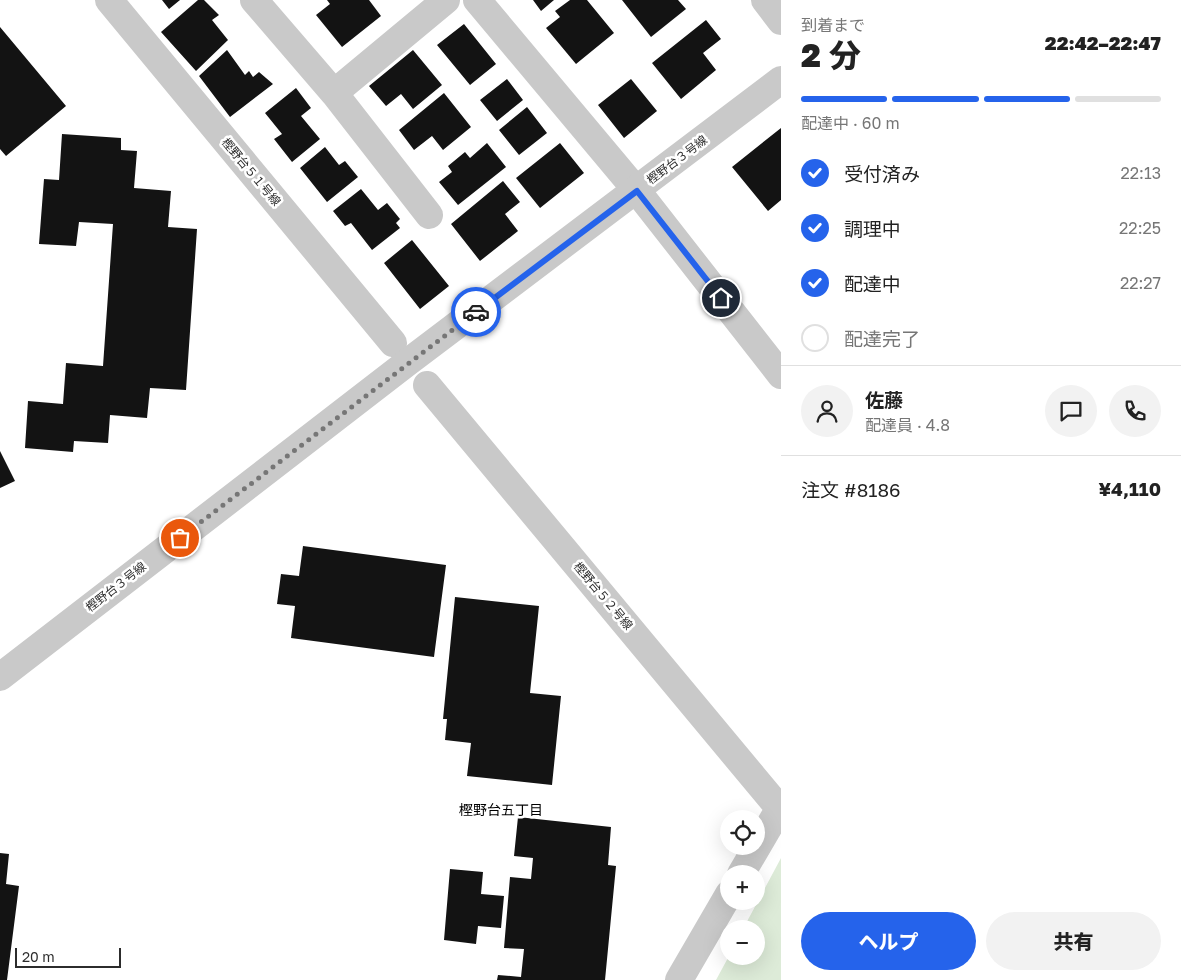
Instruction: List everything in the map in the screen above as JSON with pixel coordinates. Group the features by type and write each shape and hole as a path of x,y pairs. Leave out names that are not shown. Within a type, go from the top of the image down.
{"street":[{"name":"樫野台５１号線","path":"109,0 393,343"},
{"path":"254,0 334,93 429,215"},
{"path":"334,93 446,0"},
{"path":"477,0 637,191 781,375"},
{"path":"765,0 781,21"},
{"name":"樫野台３号線","path":"0,677 400,368 637,191 781,80"},
{"name":"樫野台５２号線","path":"427,385 780,807"},
{"path":"745,865 780,807"},
{"path":"678,980 720,909"}],"green space":[{"path":"781,858 781,980 716,980 724,965 765,965 765,920 748,920 753,910 765,910 765,888"}],"building":[{"path":"162,0 180,0 169,9"},
{"path":"198,0 204,0 219,15 212,20 228,40 196,71 161,32"},
{"path":"327,0 369,0 381,16 342,47 316,15 330,4"},
{"path":"533,0 554,0 541,11"},
{"path":"570,0 587,0 614,33 576,64 546,28 560,17 555,11"},
{"path":"622,0 678,0 686,9 651,37"},
{"path":"706,20 721,39 703,53 716,70 681,99 652,63"},
{"path":"464,24 496,64 470,85 437,45"},
{"path":"0,27 66,106 6,156 0,149"},
{"path":"227,50 245,75 249,71 253,77 259,72 273,84 230,117 199,76"},
{"path":"413,50 442,85 413,109 401,94 386,106 369,86"},
{"path":"507,79 523,100 497,121 480,100"},
{"path":"631,79 657,111 624,138 598,105"},
{"path":"296,88 311,108 301,116 320,139 292,162 274,139 282,134 265,113"},
{"path":"444,93 471,127 443,150 432,136 414,150 399,130"},
{"path":"527,107 547,133 519,155 499,130"},
{"path":"781,128 781,200 768,211 732,167"},
{"path":"62,134 121,138 121,150 137,151 134,188 171,191 168,227 197,229 186,390 150,388 147,418 110,415 108,443 74,441 73,452 25,448 28,401 63,404 66,363 103,366 113,224 79,222 76,246 39,244 44,179 59,180"},
{"path":"487,143 506,167 458,205 439,182 452,172 448,166 465,152 470,158"},
{"path":"560,143 584,173 540,208 516,178"},
{"path":"325,147 339,165 345,161 358,177 327,202 300,168"},
{"path":"503,181 520,202 505,214 518,231 480,261 451,224"},
{"path":"361,189 378,210 387,203 400,219 396,223 400,228 372,250 351,223 345,226 333,211"},
{"path":"412,240 449,286 420,309 384,263"},
{"path":"0,451 15,481 0,488"},
{"path":"303,546 446,565 434,657 291,638 295,606 277,604 281,574 299,576"},
{"path":"455,597 539,606 530,693 561,696 552,785 467,776 471,743 445,740 447,719 443,719"},
{"path":"518,817 611,827 608,865 616,866 605,980 497,980 498,975 521,977 524,949 504,948 510,877 531,879 533,858 514,856"},
{"path":"0,853 9,854 6,884 19,886 7,980 0,980"},
{"path":"450,869 483,872 481,894 504,896 501,928 478,926 476,944 444,940"}],"way so far":[{"path":"180,538 408,362 476,312"}],"district":[{"name":"樫野台五丁目","path":"501,810"}],"route":[{"path":"476,312 637,191 721,298"}]}
